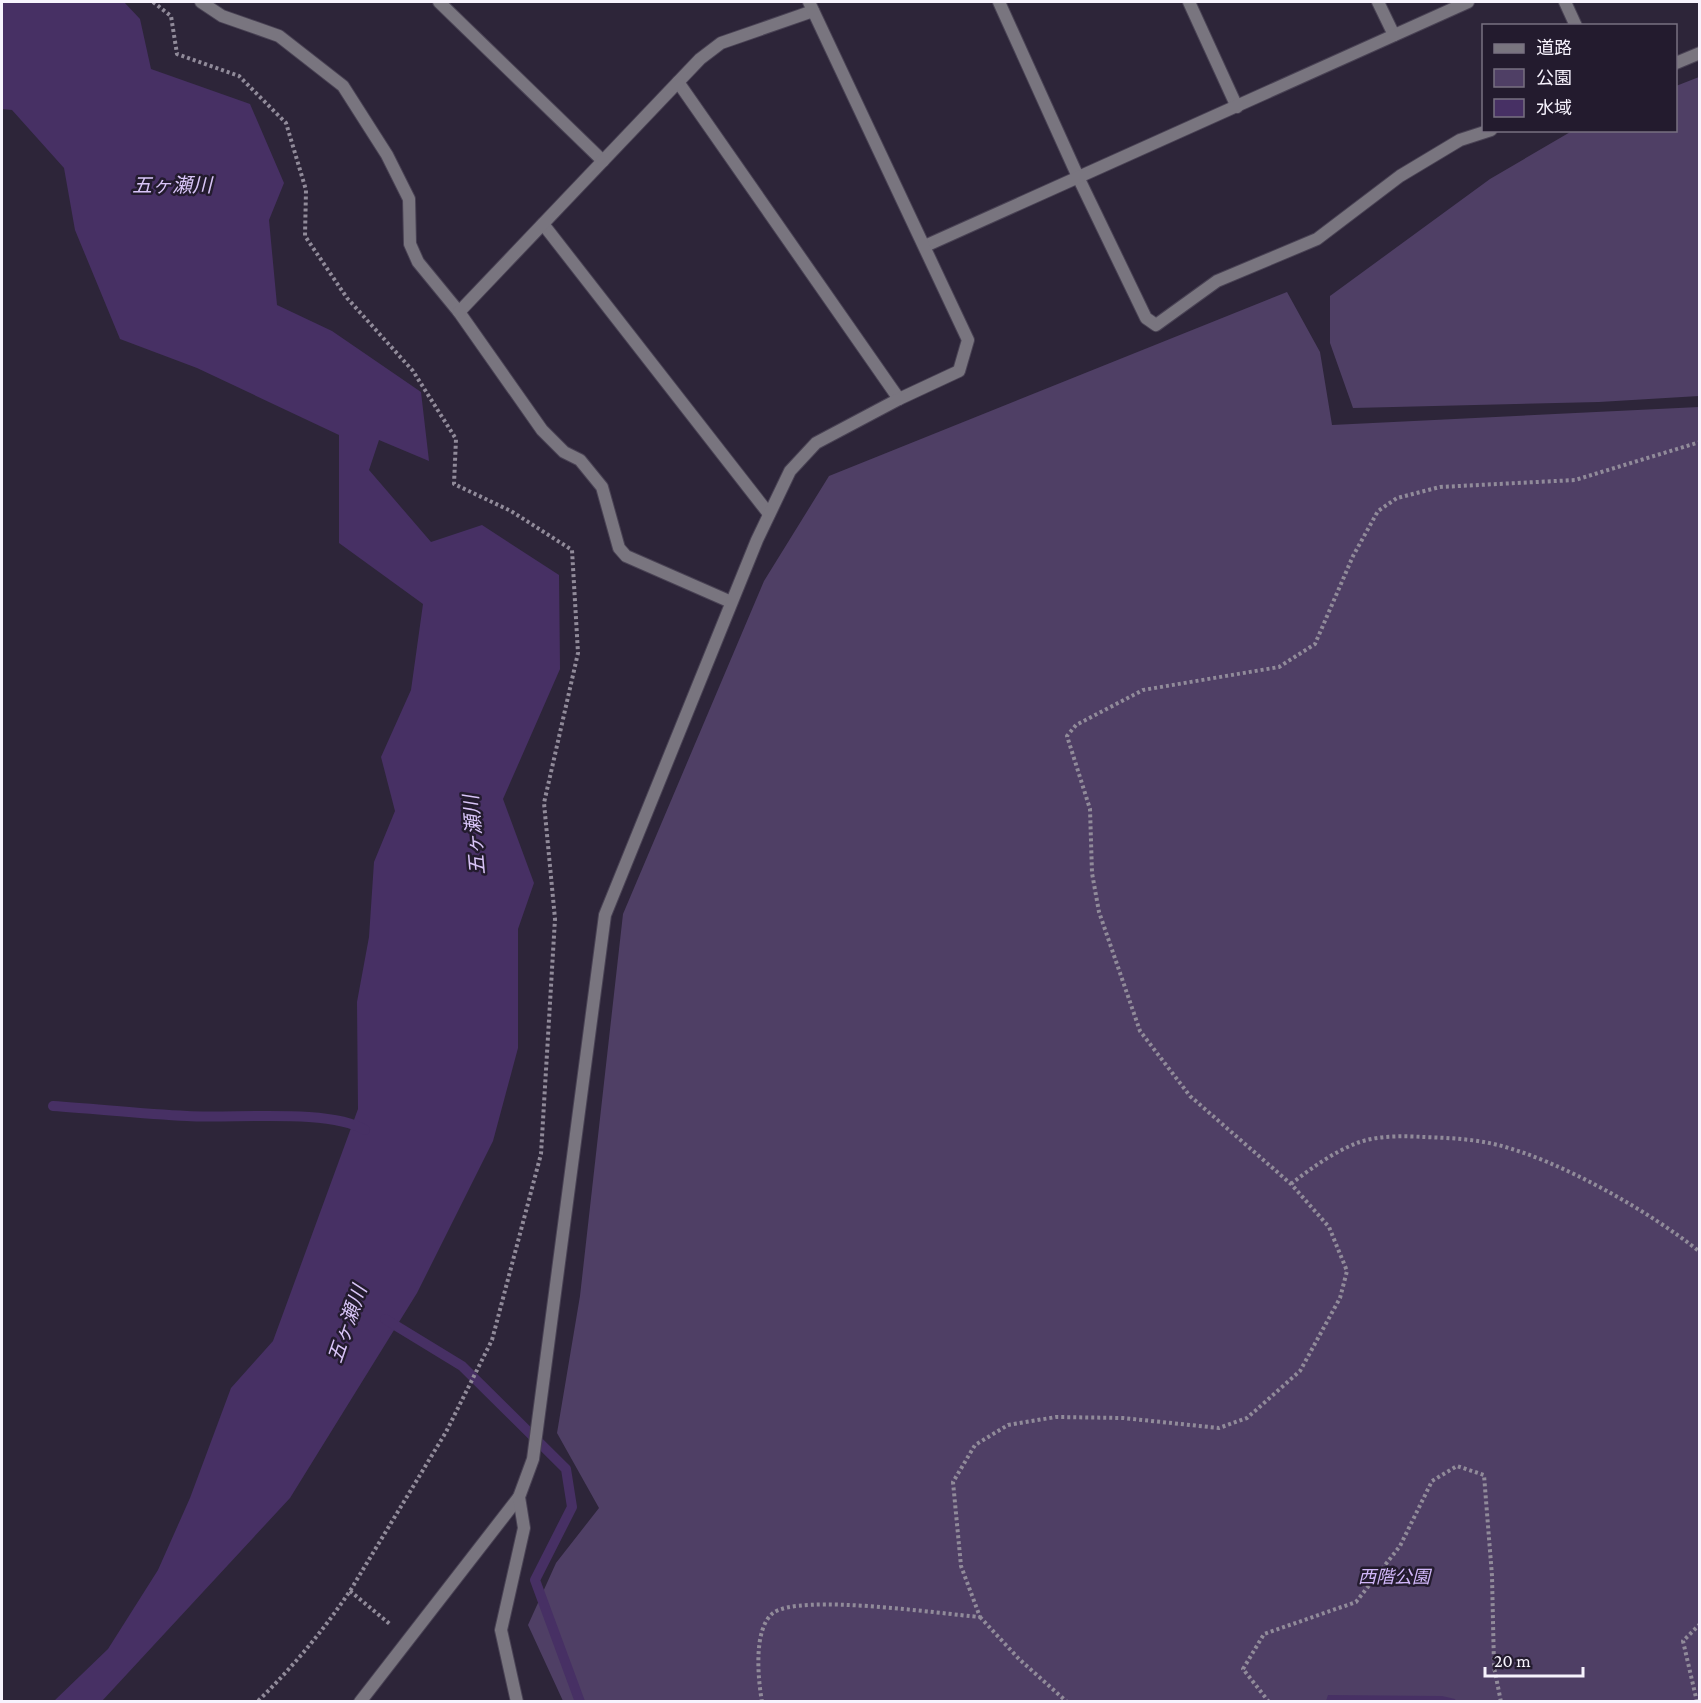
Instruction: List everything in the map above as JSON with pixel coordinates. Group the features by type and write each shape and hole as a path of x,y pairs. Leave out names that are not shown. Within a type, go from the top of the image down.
{"street":[{"path":"201,2 222,16 279,36 343,86 387,155 409,199 410,244 418,262 459,312 542,430 564,452 580,460 602,488 619,548 626,556 731,602"},
{"path":"439,2 603,161"},
{"path":"999,2 1079,179 1146,318 1156,325 1217,281 1317,238 1400,176 1450,146 1486,132"},
{"path":"1189,2 1237,107"},
{"path":"1378,2 1394,35"},
{"path":"925,246 1079,179 1468,2"},
{"path":"1565,2 1575,24"},
{"path":"360,1701 519,1497 533,1459 605,915 731,602 769,514 790,471 816,443 899,399 959,371 968,340 811,6 721,43 700,59 459,312"},
{"path":"1677,63 1700,53"},
{"path":"678,82 899,399"},
{"path":"543,224 769,514"},
{"path":"518,1701 501,1630 524,1528 519,1497"}],"path":[{"path":"153,2 171,16 177,54 239,76 286,123 306,190 305,236 347,298 413,371 456,439 454,484 511,511 572,550 578,653 544,803 555,919 541,1154 492,1340 446,1432 350,1591 333,1616 282,1677 257,1701"},
{"path":"1067,1701 1019,1659 980,1617 961,1566 953,1482 975,1445 1008,1425 1056,1417 1123,1418 1219,1428 1247,1418 1300,1371 1340,1298 1347,1271 1329,1227 1291,1184 1190,1096 1140,1031 1099,912 1092,873 1090,809 1067,735 1076,725 1143,690 1279,667 1314,644 1353,556 1378,511 1397,498 1440,487 1575,480 1700,442"},
{"path":"1291,1184 1311,1168 1358,1143 1387,1137 1416,1136 1496,1144 1547,1162 1610,1194 1700,1252"},
{"path":"1269,1701 1243,1669 1264,1634 1356,1602 1400,1546 1432,1481 1457,1466 1484,1475 1492,1576 1494,1667 1501,1701"},
{"path":"350,1591 410,1639"},
{"path":"762,1701 758,1681 761,1629 774,1613 804,1604 980,1617"},
{"path":"1697,1701 1683,1641 1700,1624"}],"green space":[{"path":"1699,77 1699,396 1599,402 1353,408 1330,343 1330,296 1490,179 1570,132 1677,132 1677,86"},
{"name":"西階公園","path":"1287,292 1320,352 1332,425 1699,407 1699,1701 563,1701 528,1625 556,1563 599,1508 557,1433 580,1296 623,914 764,581 829,476"}],"water":[{"name":"五ヶ瀬川","path":"2,2 124,2 140,19 151,69 250,104 284,183 269,220 277,305 332,331 421,392 429,461 379,440 369,470 431,542 482,525 559,575 560,669 503,799 534,883 518,929 518,1048 493,1141 417,1293 290,1498 102,1701 54,1701 108,1649 158,1570 190,1498 231,1388 273,1341 358,1109 357,1002 369,937 374,862 395,811 381,757 411,690 423,604 339,543 339,435 197,368 120,339 75,230 64,168 12,110 2,109"},
{"path":"1328,1695 1442,1696 1456,1701 1326,1701"}],"waterway":[{"path":"53,1106 206,1117 305,1117 349,1123 365,1130"},
{"path":"385,1319 462,1366 566,1469 572,1507 535,1580 580,1702"}]}
